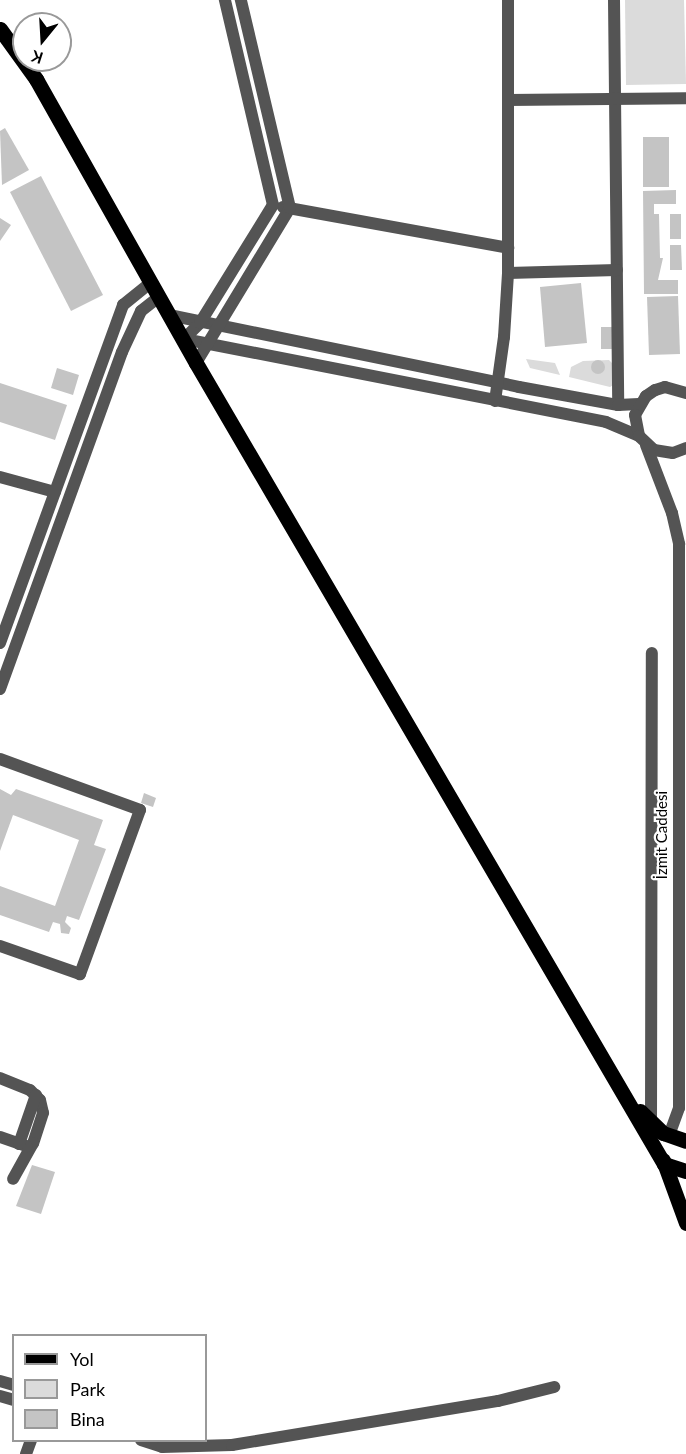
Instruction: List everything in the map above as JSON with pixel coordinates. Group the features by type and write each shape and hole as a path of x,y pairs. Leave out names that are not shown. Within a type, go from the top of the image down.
{"main road":[{"path":"0,29 36,79 196,363 664,1164 686,1171"},
{"path":"608,1068 651,1123 669,1135 686,1141"},
{"name":"İzmit Caddesi","path":"669,1135 662,1150 664,1164 686,1223"}],"street":[{"path":"184,339 200,323 273,205 225,0"},
{"path":"196,363 290,208 241,0"},
{"path":"495,401 508,273 508,0"},
{"path":"614,0 618,405"},
{"path":"508,100 686,98"},
{"path":"273,205 508,248"},
{"path":"508,273 617,270"},
{"path":"0,643 123,306 151,282"},
{"path":"0,689 122,352 141,311 159,297"},
{"path":"169,315 218,327 618,405 639,404 655,390 676,388 686,393"},
{"path":"184,339 606,422 663,453 686,448"},
{"name":"İzmit Caddesi","path":"639,404 635,415 642,440 672,513 679,544 679,1108 669,1135"},
{"path":"0,477 55,492"},
{"path":"651,1123 652,653"},
{"path":"0,759 140,810 80,974 0,946"},
{"path":"0,1078 36,1095 43,1113 25,1146 13,1179"},
{"path":"0,1137 25,1146"},
{"path":"147,1442 163,1447 253,1442 498,1401 554,1387"}],"green space":[{"path":"625,0 684,0 686,84 626,85"},
{"path":"526,359 555,363 560,375 530,368"},
{"path":"609,360 615,366 615,384 610,387 569,377 571,367 583,361","holes":["595,361 604,363 601,373 592,368"]}],"building":[{"path":"5,128 29,170 2,185 0,131"},
{"path":"643,137 669,137 669,187 643,187"},
{"path":"41,176 103,295 71,311 10,192"},
{"path":"676,190 676,204 654,204 654,214 659,214 660,258 663,258 658,280 678,280 678,294 644,294 643,191"},
{"path":"670,214 681,214 681,239 670,239"},
{"path":"0,218 11,225 0,241"},
{"path":"670,245 681,245 682,270 670,270"},
{"path":"581,283 587,343 545,347 540,287"},
{"path":"678,296 680,354 649,355 647,297"},
{"path":"601,327 612,327 612,349 601,349"},
{"path":"598,360 603,362 605,367 603,372 598,374 593,372 591,367 593,362"},
{"path":"57,368 79,375 73,395 51,388"},
{"path":"0,383 67,405 55,440 0,422"},
{"path":"0,789 11,795 16,789 103,820 94,845 106,849 79,920 67,916 65,922 71,928 69,934 61,933 60,924 53,922 49,932 0,915 0,886 55,906 79,840 13,815 0,851"},
{"path":"144,793 156,798 153,807 141,803"},
{"path":"32,1165 55,1172 41,1214 16,1206"}]}
